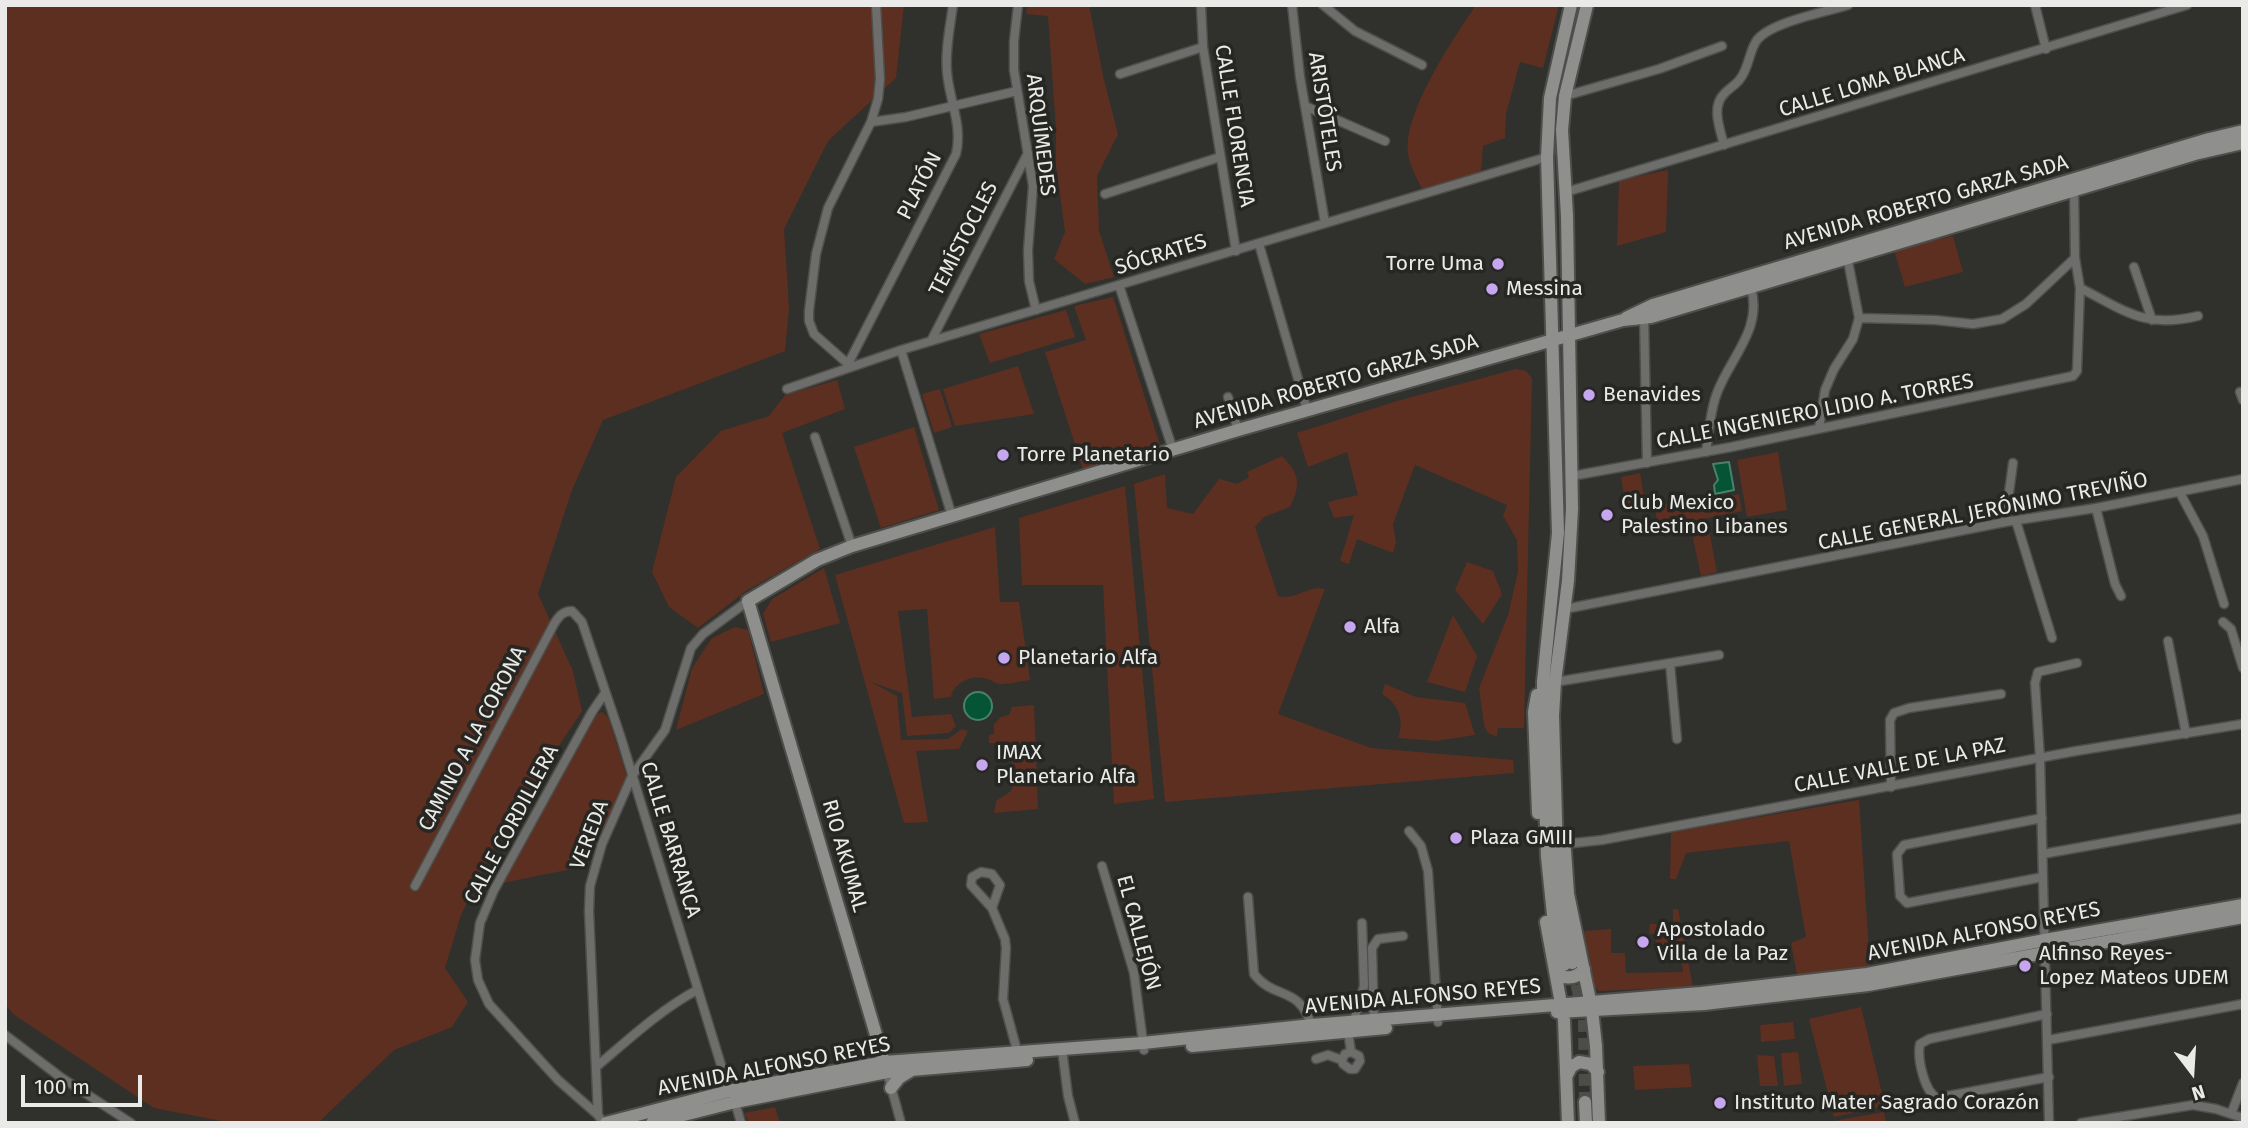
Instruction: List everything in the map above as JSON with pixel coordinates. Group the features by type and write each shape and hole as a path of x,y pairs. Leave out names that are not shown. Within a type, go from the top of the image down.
{"street":[{"path":"849,366 814,334 809,321 809,311 816,254 828,208 871,122 879,89 876,5"},
{"name":"PLATÓN","path":"849,366 957,154 959,138 948,85 946,55 953,5"},
{"name":"ARQUÍMEDES","path":"1018,5 1014,41 1017,91 1033,200 1028,267 1035,310"},
{"name":"CALLE FLORENCIA","path":"1201,5 1203,47 1236,251"},
{"name":"ARISTÓTELES","path":"1292,5 1296,50 1325,223"},
{"path":"1322,5 1355,31 1422,65"},
{"path":"1567,971 1558,879 1551,686 1558,533 1547,158 1550,98 1572,5"},
{"path":"1568,1123 1558,1007 1567,971 1568,894 1561,725 1551,686 1565,609 1572,530 1570,335 1562,147 1565,96 1587,5"},
{"path":"1724,145 1717,116 1718,103 1722,95 1741,78 1755,43 1761,36 1781,26 1848,5"},
{"path":"2035,5 2046,49"},
{"name":"CALLE LOMA BLANCA","path":"1566,192 2187,5"},
{"path":"1565,96 1659,69 1722,46"},
{"path":"1120,74 1203,47"},
{"path":"871,122 906,117 1017,91"},
{"path":"1305,106 1385,141"},
{"path":"2148,158 2157,160 2185,153 2195,154 2202,147 2241,136"},
{"name":"AVENIDA ROBERTO GARZA SADA","path":"748,601 817,560 852,546 1238,430 1623,320 2148,158 2241,136"},
{"name":"TEMÍSTOCLES","path":"931,341 1028,153"},
{"name":"AVENIDA ROBERTO GARZA SADA","path":"1643,314 1751,288 1846,252 2195,154"},
{"path":"1105,194 1220,157"},
{"name":"SÓCRATES","path":"787,389 901,350 1547,158"},
{"path":"2074,190 2075,258 2080,288 2133,316 2166,321 2198,316"},
{"path":"1259,244 1307,410"},
{"path":"1819,428 1825,390 1834,369 1853,339 1859,318 1846,252"},
{"path":"1859,318 1973,324 2002,319 2026,304 2075,258"},
{"path":"2134,267 2152,320"},
{"path":"1119,285 1173,450"},
{"path":"1706,452 1716,394 1751,324 1754,302 1751,288"},
{"name":"CALLE INGENIERO LIDIO A. TORRES","path":"1572,476 2065,380 2077,371 2080,288"},
{"path":"1643,314 1647,463"},
{"path":"901,350 952,516"},
{"path":"1228,397 1238,430"},
{"path":"815,437 852,546"},
{"path":"2005,523 2013,463"},
{"name":"CALLE GENERAL JERÓNIMO TREVIÑO","path":"1565,609 2243,479"},
{"path":"2180,493 2203,536 2224,604"},
{"path":"2096,508 2115,584 2122,596"},
{"path":"2017,521 2052,638"},
{"path":"758,629 765,591"},
{"name":"RIO AKUMAL","path":"748,601 901,1123"},
{"name":"VEREDA","path":"603,1120 596,1067 590,886 602,844 632,776 665,730 691,648 703,634 748,601"},
{"name":"CALLE BARRANCA","path":"565,611 572,611 582,622 697,990 734,1094 741,1123"},
{"name":"CAMINO A LA CORONA","path":"415,886 554,624 565,611"},
{"path":"2222,622 2231,629 2243,668"},
{"path":"2168,641 2186,734"},
{"path":"1599,1123 1598,1072 1591,1006 1567,971 1544,910 1539,856 1534,712 1536,698 1551,686 1719,655"},
{"path":"2049,1123 2042,818 2035,677 2045,669 2077,663"},
{"path":"1670,664 1676,739"},
{"name":"CALLE CORDILLERA","path":"603,1120 558,1080 489,1004 478,980 475,960 480,923 494,890 605,693"},
{"path":"1891,787 1890,720 1894,713 1909,708 2001,694"},
{"name":"CALLE VALLE DE LA PAZ","path":"1564,844 2243,724"},
{"path":"2042,818 1904,845 1897,854 1900,896 1905,903 2043,877"},
{"path":"2043,854 2243,818"},
{"path":"1409,831 1421,846 1428,870 1438,1018"},
{"name":"EL CALLEJÓN","path":"1102,866 1134,972 1143,1047"},
{"path":"992,908 1000,885 987,871 972,877 973,890 992,908 1006,948 1003,1003 1018,1056"},
{"path":"1248,897 1254,974 1264,983 1302,1003 1313,1031"},
{"name":"AVENIDA ALFONSO REYES","path":"603,1120 886,1067 1143,1047 1591,1006 1867,974 2243,905"},
{"name":"AVENIDA ALFONSO REYES","path":"1591,1006 1620,1010 1704,1004 1868,985 2243,917"},
{"path":"1351,1052 1348,1043 1363,986 1362,923"},
{"path":"1374,1025 1372,948 1378,939 1403,936"},
{"path":"596,1067 647,1023 697,990"},
{"path":"2048,1040 2243,1004"},
{"path":"1596,1046 1604,1020 1620,1010"},
{"path":"2047,1014 1928,1039 1920,1044 1919,1052 1928,1091 1937,1098 2049,1077"},
{"path":"5,1035 60,1076 131,1123"},
{"path":"1316,1059 1328,1055 1342,1060 1346,1068 1350,1069 1358,1065 1359,1056 1351,1052 1345,1054 1342,1060"},
{"path":"1063,1053 1068,1096 1075,1123"},
{"name":"AVENIDA ALFONSO REYES","path":"886,1067 914,1069 1018,1056"},
{"path":"1566,1076 1579,1062 1588,1062 1598,1072"},
{"path":"891,1088 914,1069"},
{"path":"2231,1114 2243,1083"},
{"name":"AVENIDA ALFONSO REYES","path":"652,1123 734,1094"},
{"path":"1578,1123 1582,1103 1586,1123"},
{"path":"2081,1123 2193,1105 2243,1118"}],"shaded area":[{"path":"5,5 904,5 896,78 828,141 784,229 789,308 785,351 603,420 572,490 538,594 573,671 582,711 501,834 461,915 445,968 468,1002 452,1027 394,1050 318,1123 232,1123 154,1108 13,1014 5,1004"},
{"path":"1027,5 1089,5 1118,134 1097,176 1099,231 1114,277 1085,284 1054,259 1065,232 1056,165 1048,16 1026,14"},
{"path":"1476,5 1559,5 1543,68 1520,62 1506,114 1505,138 1483,146 1481,172 1422,189 1408,153 1413,118 1432,77"},
{"path":"1668,170 1666,232 1617,246 1619,180"},
{"path":"1953,236 1963,272 1905,287 1894,250"},
{"path":"1113,297 1160,445 1083,469 1045,352 1086,340 1074,306"},
{"path":"1066,310 1075,337 990,363 979,334"},
{"path":"1018,366 1034,414 955,426 943,389"},
{"path":"1516,369 1526,371 1532,378 1524,728 1498,728 1497,737 1488,733 1484,725 1479,688 1508,615 1518,572 1517,540 1503,516 1507,505 1415,465 1393,524 1396,542 1393,553 1357,539 1349,564 1340,561 1354,515 1334,518 1328,502 1358,495 1347,452 1308,467 1297,433 1397,401"},
{"path":"837,380 845,409 782,433 820,549 746,591 698,628 669,607 652,572 676,477 721,431 769,416 785,395"},
{"path":"940,389 952,427 934,433 922,394"},
{"path":"914,427 939,510 881,528 854,447"},
{"path":"1778,452 1787,510 1747,517 1737,460"},
{"path":"1282,456 1292,468 1297,480 1294,499 1290,507 1264,517 1255,527 1278,596 1325,589 1278,714 1371,748 1513,760 1514,773 1165,802 1134,484 1165,474 1167,508 1193,514 1219,479 1237,484 1249,477 1247,472"},
{"path":"1729,462 1734,490 1715,494 1714,485 1718,480 1713,464"},
{"path":"1640,473 1645,503 1626,507 1621,477"},
{"path":"1125,486 1154,799 1114,804 1103,585 1022,585 1019,518"},
{"path":"1739,494 1742,511 1659,528 1654,506 1683,501 1685,506"},
{"path":"1708,525 1717,572 1701,576 1691,529"},
{"path":"995,527 1000,602 1019,602 1030,680 1000,684 982,678 970,679 960,683 951,697 934,699 927,609 898,611 912,717 951,714 956,726 949,733 907,736 902,693 871,682 897,696 901,740 948,739 962,729 968,731 959,749 916,751 928,822 904,823 835,575"},
{"path":"1467,562 1493,571 1502,594 1483,624 1455,590"},
{"path":"824,568 840,623 771,642 763,614 772,599"},
{"path":"1453,615 1477,656 1465,692 1427,682"},
{"path":"735,627 748,630 764,694 676,730 692,668 712,638"},
{"path":"1385,684 1416,697 1465,703 1475,735 1436,741 1398,738 1401,725 1399,713 1392,702 1382,694"},
{"path":"978,692 988,696 992,706 988,716 978,720 968,716 964,706 968,696"},
{"path":"1034,705 1038,809 994,813 996,801 1011,791 1013,767 1003,747 989,743 989,735 994,734 994,724 1001,717 1009,715 1012,707"},
{"path":"602,712 608,717 628,780 587,866 502,883 594,716"},
{"path":"1859,800 1870,967 1797,975 1791,943 1806,937 1789,841 1686,853 1676,879 1670,879 1671,832"},
{"path":"1673,909 1678,909 1693,987 1599,991 1594,986 1584,931 1611,929 1611,953 1625,953 1626,973 1683,972 1680,945 1656,945 1656,934 1649,934 1650,924 1673,925"},
{"path":"1861,1007 1885,1106 1834,1117 1809,1019"},
{"path":"1793,1022 1795,1039 1761,1042 1760,1025"},
{"path":"1798,1052 1802,1084 1784,1086 1781,1053"},
{"path":"1757,1055 1774,1056 1778,1086 1760,1086"},
{"path":"1689,1064 1692,1087 1635,1090 1633,1066"},
{"path":"775,1107 780,1123 749,1123 744,1113"},
{"path":"1884,1112 1886,1123 1839,1123 1839,1120"}],"tunnel":[{"path":"1573,967 1584,1020 1585,1102"}],"place":[{"name":"Torre Uma","path":"1498,264"},
{"name":"Messina","path":"1492,289"},
{"name":"Benavides","path":"1589,395"},
{"name":"Torre Planetario","path":"1003,455"},
{"name":"Club Mexico Palestino Libanes","path":"1607,515"},
{"name":"Alfa","path":"1350,627"},
{"name":"Planetario Alfa","path":"1004,658"},
{"name":"IMAX Planetario Alfa","path":"982,765"},
{"name":"Plaza GMIII","path":"1456,838"},
{"name":"Apostolado Villa de la Paz","path":"1643,942"},
{"name":"Alfinso Reyes- Lopez Mateos UDEM","path":"2025,966"},
{"name":"Instituto Mater Sagrado Corazón","path":"1720,1103"}]}
